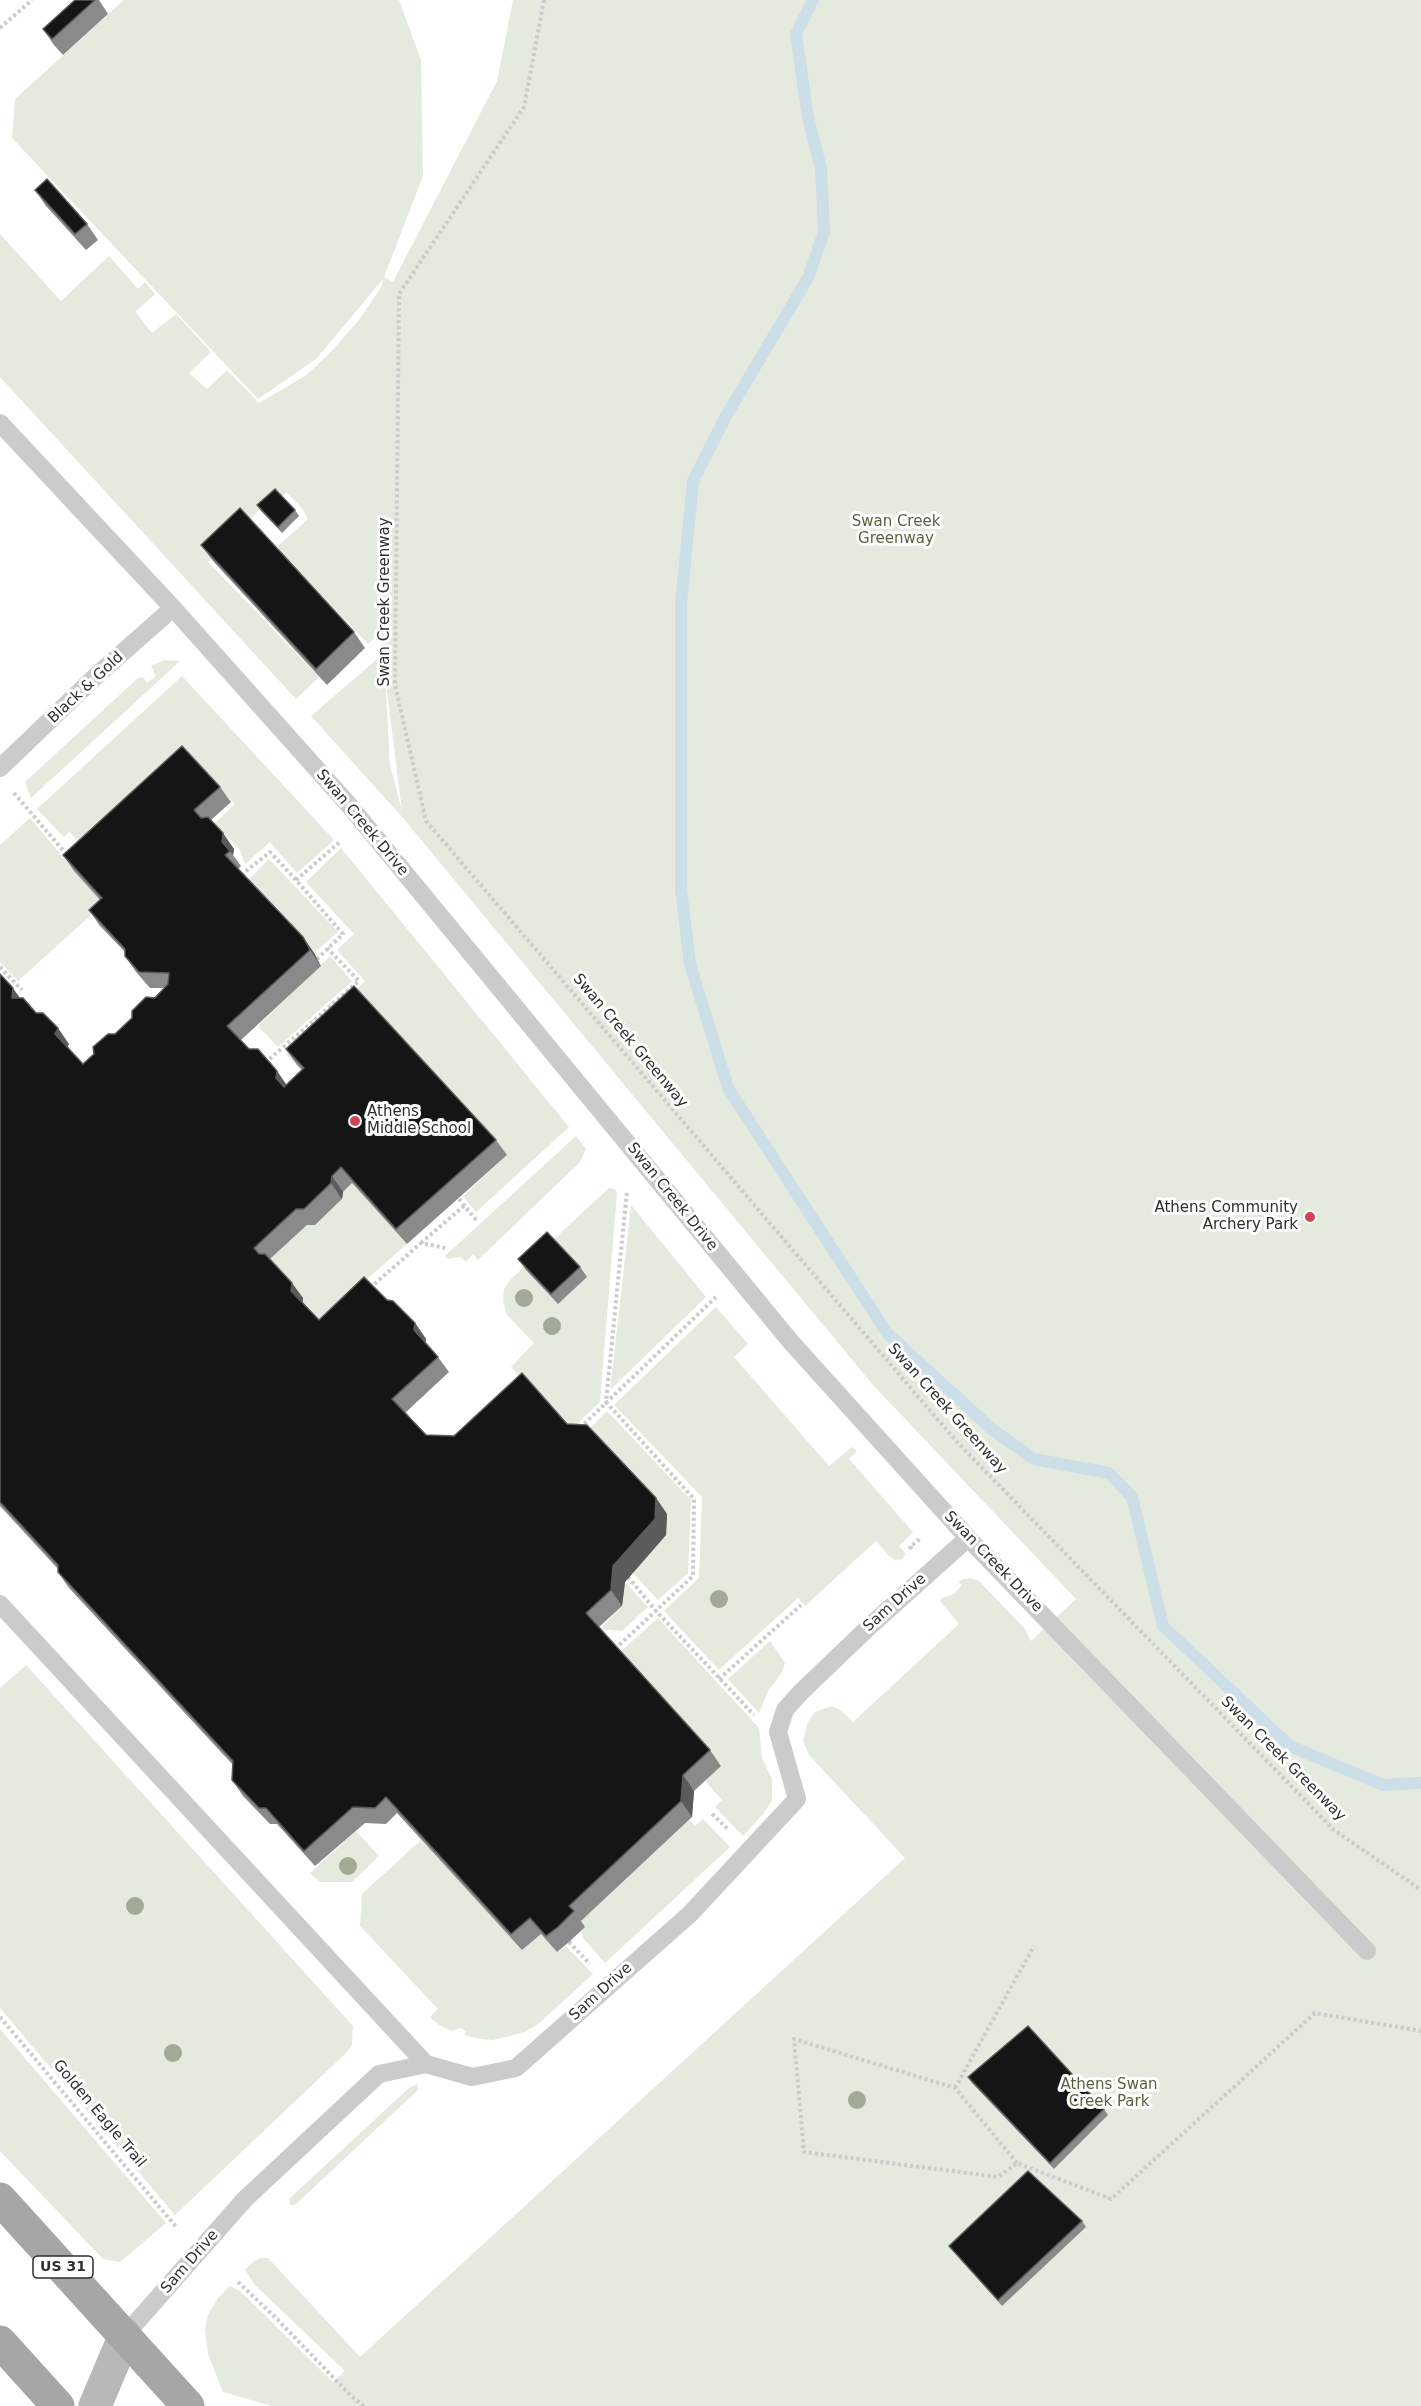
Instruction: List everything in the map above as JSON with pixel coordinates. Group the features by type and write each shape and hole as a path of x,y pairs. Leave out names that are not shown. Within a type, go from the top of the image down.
{"main road":[{"name":"US 31","path":"0,2199 126,2335 188,2406"},
{"path":"95,2406 126,2335"},
{"path":"0,2342 58,2406"}],"lane":[{"name":"Swan Creek Drive","path":"0,423 173,608 348,804 791,1342 968,1538 1367,1951"},
{"name":"Black & Gold","path":"3,776 96,676 173,608"},
{"name":"Sam Drive","path":"126,2335 245,2199 379,2074 426,2064 472,2078 516,2068 690,1914 797,1799 778,1732 785,1710 870,1626 968,1538"},
{"path":"0,1604 426,2064"}],"path":[{"path":"0,27 32,0"},
{"name":"Swan Creek Greenway","path":"544,0 524,107 399,294 395,685 426,820 957,1442 1335,1830 1421,1890"},
{"path":"3,776 70,859"},
{"path":"296,880 342,840"},
{"path":"240,876 270,852 296,880 343,934 317,959"},
{"path":"264,1064 359,981 327,948"},
{"path":"0,967 22,990"},
{"path":"615,1649 693,1576 694,1500 606,1402 627,1191"},
{"path":"459,1199 476,1220"},
{"path":"364,1293 464,1206"},
{"path":"421,1243 445,1248"},
{"path":"574,1435 716,1297"},
{"path":"628,1577 656,1611 758,1720"},
{"path":"719,1679 801,1605"},
{"path":"712,1814 724,1825"},
{"path":"569,1942 581,1954"},
{"path":"955,2088 1034,1946"},
{"path":"1017,2163 998,2178 804,2152 794,2039 955,2088 1017,2163 1111,2199 1315,2013 1421,2031"},
{"name":"Golden Eagle Trail","path":"0,2017 177,2228"},
{"path":"238,2282 352,2397 364,2406"}],"green space":[{"name":"Swan Creek Greenway","path":"124,0 399,0 421,60 423,176 384,277 393,282 497,81 513,0 1421,0 1421,2406 272,2406 223,2392 208,2354 205,2330 208,2315 218,2298 230,2286 240,2291 333,2382 345,2371 255,2285 245,2270 253,2262 260,2258 268,2258 360,2357 905,1858 809,1755 803,1740 808,1722 815,1712 832,1706 853,1722 959,1624 940,1601 954,1594 962,1585 958,1582 964,1579 971,1578 979,1581 1025,1629 1031,1641 1076,1599 873,1385 403,818 311,716 383,654 380,633 368,644 279,550 279,545 308,519 302,508 286,492 282,497 277,492 208,562 319,677 296,699 0,377 0,234 61,301 109,256 138,289 145,282 155,294 135,312 152,333 176,314 211,352 189,373 207,389 227,370 259,403 305,376 328,355 359,320 382,286 383,279 316,359 258,399 12,138 15,99","holes":["385,675 402,811 390,765"]},
{"path":"164,660 180,661 31,798 25,782 138,678 143,677 147,683 156,676 151,666"},
{"path":"182,676 334,840 297,873 270,842 245,864 240,850 221,831 212,826 235,804 193,762 80,843 69,832 64,837 37,809"},
{"path":"30,818 103,904 18,981 0,962 0,845"},
{"path":"341,848 569,1127 476,1212 463,1196 507,1155 297,1065 286,1054 365,981 337,950 354,934 306,882"},
{"path":"269,859 338,932 314,953 247,881"},
{"path":"330,956 352,981 278,1047 258,1026"},
{"path":"576,1136 586,1149 580,1162 478,1260 473,1254 466,1262 460,1257 448,1259 445,1256"},
{"path":"352,1183 407,1244 318,1322 265,1264 307,1225 315,1225 342,1199 343,1192"},
{"path":"609,1188 615,1189 617,1193 600,1402 570,1431 511,1367 534,1343 507,1315 503,1301 504,1289 511,1279"},
{"path":"631,1206 706,1297 610,1390"},
{"path":"716,1307 748,1344 734,1357 829,1466 852,1447 857,1451 849,1459 913,1532 899,1546 906,1554 902,1559 895,1560 889,1556 876,1541 805,1606 798,1598 719,1670 664,1611 699,1578 702,1497 614,1405"},
{"path":"607,1411 691,1500 688,1573 658,1600 633,1573 666,1535 578,1440"},
{"path":"625,1582 648,1607 622,1631 600,1629 622,1606"},
{"path":"658,1618 759,1728 762,1758 772,1779 772,1800 764,1813 743,1836 715,1807 722,1800 705,1781 721,1765 619,1653"},
{"path":"770,1641 785,1663 781,1674 768,1691 759,1713 728,1679"},
{"path":"26,1665 353,2026 352,2044 347,2052 175,2215 0,2008 0,1688"},
{"path":"692,1817 690,1821 695,1826 703,1819 730,1847 605,1963 583,1938 580,1922"},
{"path":"356,1831 379,1856 352,1882 320,1882 310,1873"},
{"path":"421,1840 522,1949 541,1934 557,1952 566,1946 593,1974 537,2025 522,2033 493,2040 464,2035 466,2031 461,2028 451,2031 439,2025 430,2017 438,2009 360,1926 362,1894"},
{"path":"0,2029 166,2223 120,2262 103,2259 0,2151"},
{"path":"417,2084 418,2090 296,2204 292,2206 290,2204 289,2199 409,2088"}],"building":[{"path":"75,0 95,0 52,39 43,29"},
{"path":"47,179 87,224 75,234 35,190"},
{"path":"275,489 295,510 278,527 257,505"},
{"path":"240,508 354,632 316,669 201,545"},
{"path":"182,746 220,787 194,810 201,818 208,817 223,833 222,842 230,851 225,855 303,937 310,950 227,1026 249,1049 258,1049 277,1071 276,1078 284,1087 304,1068 286,1049 354,986 496,1140 396,1229 341,1167 332,1176 331,1183 304,1209 296,1209 254,1248 259,1254 265,1254 292,1283 291,1291 319,1320 364,1277 415,1323 414,1330 438,1357 392,1399 426,1435 454,1436 522,1373 567,1424 587,1425 656,1498 655,1519 613,1566 611,1590 586,1613 710,1750 683,1775 681,1801 569,1906 574,1911 546,1936 530,1918 511,1934 386,1797 375,1808 353,1807 304,1851 266,1808 259,1808 232,1780 233,1761 58,1572 58,1565 0,1502 0,974 13,988 12,998 23,998 36,1013 43,1013 58,1028 55,1034 83,1064 94,1054 93,1047 108,1034 115,1034 132,1018 132,1011 146,997 155,998 168,984 169,973 139,972 125,956 125,949 89,910 102,898 63,855"},
{"path":"547,1232 580,1267 551,1294 518,1259"},
{"path":"1028,2026 1104,2109 1050,2163 968,2077"},
{"path":"1028,2171 1082,2221 998,2300 949,2246"}],"waterway":[{"path":"813,0 796,34 808,118 821,168 824,232 808,278 726,416 693,481 681,604 681,889 690,964 728,1088 887,1333 994,1431 1034,1459 1109,1473 1132,1497 1163,1626 1290,1746 1383,1785 1421,1783"}],"place":[{"name":"Athens Middle School","path":"355,1121"},
{"name":"Athens Community Archery Park","path":"1310,1217"}],"park label":[{"name":"Athens Swan Creek Park","path":"1109,2094"}]}
